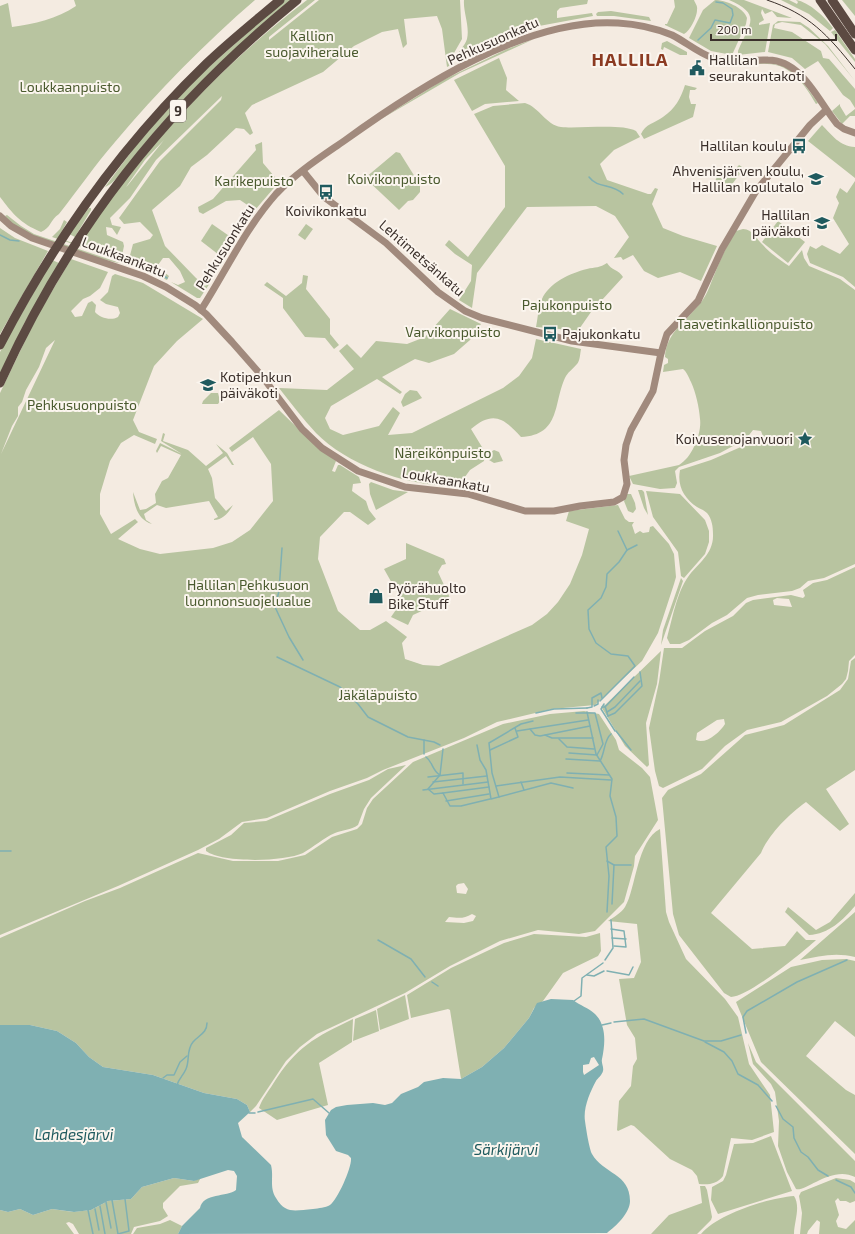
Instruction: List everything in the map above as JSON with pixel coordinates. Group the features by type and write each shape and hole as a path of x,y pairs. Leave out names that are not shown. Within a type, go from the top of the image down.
{"highway":[{"name":"9","path":"0,345 49,257 64,234 114,167 174,97 236,36 280,0"},
{"name":"9","path":"0,383 28,324 62,263 123,175 183,105 244,45 297,0"},
{"path":"820,0 855,50"},
{"path":"832,0 855,34"}],"street":[{"name":"Pehkusuonkatu","path":"201,310 257,217 278,193 302,171 377,118 462,67 508,45 545,31 584,24 618,23 644,26 672,36 703,54 726,61 779,61 798,72 840,127 855,133"},
{"path":"661,353 669,332 700,297 722,249 747,205 810,125 826,110"},
{"name":"Lehtimetsänkatu","path":"302,171 324,197 386,243 438,292 465,311 482,318 566,340 609,348 661,353"},
{"name":"Loukkaankatu","path":"0,216 11,226 32,238 148,278 179,294 201,310 261,375 302,428 331,454 364,474 405,487 468,494 525,511 554,511 614,502 620,499 627,486 624,460 626,445 631,430 653,391 661,353"}],"green space":[{"name":"Loukkaanpuisto","path":"74,0 255,0 200,50 148,104 108,151 59,214 47,228 41,232 18,218 0,197 0,6 8,3 12,27 53,18 76,6"},
{"path":"284,0 292,0 232,52 176,107 138,151 120,175 110,185 105,187 143,136 199,76"},
{"name":"Kallion suojaviheralue","path":"307,0 315,0 269,37 269,40 319,0 460,0 462,39 454,53 451,65 447,67 442,29 437,16 404,19 407,44 403,48 398,29 382,32 354,46 323,72 252,105 245,113 253,133 250,135 244,129 236,128 207,155 191,167 180,186 152,210 165,246 196,278 206,286 208,282 210,283 200,298 197,298 171,282 178,285 185,282 180,271 169,258 163,258 158,265 161,270 169,276 167,280 128,263 133,244 150,239 153,235 140,222 124,224 119,218 160,161 221,100 222,96 156,160 130,198 110,218 112,225 121,227 117,235 112,228 106,227 107,235 123,242 124,246 121,260 52,237 60,229 64,220 67,222 58,238 79,245 103,210 154,144 212,83 274,26","holes":["164,140 126,187 145,160"]},
{"path":"464,0 588,0 587,4 560,8 557,11 557,18 592,13 593,16 539,26 458,61 456,58 466,42 468,34"},
{"path":"674,0 694,0 697,6 697,13 691,27 684,34 665,25 667,24 675,7"},
{"path":"715,0 724,1 738,7 747,18 746,24 732,55 711,51 689,38 703,10"},
{"path":"729,0 744,0 792,18 777,17 772,11 765,14 762,9 761,13 764,20 759,23 759,25 770,23 765,52 738,55 738,51 749,27 750,16 740,5"},
{"path":"781,0 789,0 797,4 798,2 796,0 801,1 826,19 833,28 830,31 809,14"},
{"path":"842,0 855,0 855,16"},
{"path":"611,11 649,17 651,21 614,16 597,16 596,14 598,12"},
{"path":"778,21 800,22 809,28 828,46 855,81 825,44 801,25 782,22 775,24 774,28 792,32 821,51 823,58 829,59 855,89 855,108 850,100 843,95 818,61 805,69 792,58 768,52 773,25"},
{"path":"835,30 855,59 855,62 831,32"},
{"path":"534,39 460,73 376,122 443,80 507,49"},
{"path":"667,41 687,52 687,55 680,55 664,47 663,50 661,49 662,43"},
{"path":"499,58 507,78 506,90 519,101 485,104 472,111 454,80"},
{"path":"763,62 784,66 799,77 818,103 816,104 802,83 796,77 783,68 776,65 763,64 735,66"},
{"path":"685,85 697,88 695,90 690,90 689,97 691,104 696,104 693,117 644,139 641,134 645,128 667,114 674,107 682,94"},
{"path":"525,103 530,105 556,126 621,127 636,131 640,137 614,150 600,164 607,180 648,194 651,194 655,188 658,189 652,204 663,228 683,236 717,246 701,281 680,272 658,278 644,271 633,255 623,260 621,257 614,258 629,237 615,216 596,206 527,207 477,273 472,308 459,300 471,281 472,265 455,254 445,245 449,240 468,257 505,207 505,166 474,114 493,106"},
{"path":"840,104 846,116 855,109 855,116 850,116 842,124 832,111"},
{"path":"822,125 844,145 855,147 855,178 808,141"},
{"name":"Karikepuisto","path":"262,142 263,163 279,182 255,210 240,200 226,201 203,214 199,212 198,207 213,199 256,150 255,145"},
{"name":"Koivikonpuisto","path":"396,152 400,153 420,185 420,192 413,200 408,201 399,210 365,178"},
{"path":"739,165 742,167 742,171 730,187 714,183 717,177 726,179"},
{"path":"855,181 855,287 843,277 810,263 807,254 810,246 816,249 822,245 840,254 849,244 833,218 839,203 836,197 840,188 847,193"},
{"path":"89,208 91,208 91,210 75,237 69,234"},
{"path":"7,215 34,234 120,263 93,256 35,237 15,225 5,216"},
{"path":"778,221 805,242 788,263 762,242"},
{"path":"212,224 235,240 223,258 201,241"},
{"path":"306,224 313,229 305,240 298,235"},
{"path":"0,228 15,238 48,251 0,334"},
{"name":"Taavetinkallionpuisto","path":"743,229 752,232 769,251 789,266 802,250 804,258 809,266 840,279 855,290 855,564 824,578 808,581 800,588 792,591 758,595 747,598 727,615 712,623 689,640 680,644 670,644 667,638 675,606 681,590 688,577 705,558 713,541 712,523 707,513 688,500 682,491 679,476 680,470 711,460 750,443 762,442 764,439 761,431 753,430 746,439 720,453 679,467 675,471 677,483 675,488 660,489 633,484 629,476 679,465 688,457 695,445 698,438 700,425 696,395 689,377 683,369 663,372 664,365 668,363 668,359 665,357 666,348 673,333 704,298 724,252 736,231"},
{"path":"71,259 108,272 100,288 90,296 83,299 71,311 75,317 82,316 88,303 92,301 96,305 95,312 100,316 109,319 118,317 120,313 118,307 106,304 100,300 108,292 112,276 115,274 143,283 203,319 177,341 154,366 133,420 139,432 157,439 155,444 134,435 121,443 110,461 100,494 100,514 111,534 135,519 138,522 118,539 140,549 160,554 213,548 232,542 250,530 273,501 271,464 253,437 232,452 229,448 279,410 314,444 336,461 332,471 335,472 338,465 340,465 359,477 361,483 353,484 352,491 366,501 369,510 376,519 368,525 350,512 344,512 320,537 318,559 338,611 360,630 370,630 386,621 407,637 402,643 405,659 423,665 439,666 532,625 547,614 558,602 570,584 582,555 589,529 566,521 569,511 618,505 625,519 629,522 634,522 632,525 635,534 640,531 643,533 649,532 650,527 653,526 669,544 674,554 676,577 658,633 642,661 595,705 552,709 497,722 464,738 383,770 367,778 330,791 267,818 242,822 219,839 198,850 118,886 0,935 0,393 36,318","holes":["55,340 1,454 12,426 18,416 18,407 22,402 26,390 39,367 46,348"]},
{"path":"52,260 59,263 25,322 0,374 0,352"},
{"name":"Pajukonpuisto","path":"607,263 623,277 591,312 575,335 560,329 536,327 541,302 545,293 550,288 567,276 587,269 600,267"},
{"path":"303,275 308,276 306,289 330,319 330,334 339,345 334,349 325,338 305,337 283,308 283,298 264,285 267,282 286,296 302,283"},
{"name":"Näreikönpuisto","path":"450,309 481,324 470,340 454,354 429,363 415,359 382,377 402,392 400,394 377,379 331,406 325,418 330,429 343,435 379,426 393,407 400,413 388,435 412,433 503,388 519,376 532,358 536,339 581,349 578,363 567,374 554,415 544,430 534,435 521,437 504,421 492,418 479,423 471,429 485,452 484,461 470,470 459,485 422,483 402,479 363,465 346,456 329,445 316,433 279,388 327,390 354,369 339,351 347,344 361,358 376,341 407,344 425,337"},
{"path":"410,390 417,391 422,398 403,407 401,402 405,394"},
{"path":"211,393 218,393 220,401 218,404 202,404 203,401"},
{"path":"163,433 165,434 163,441 188,450 206,466 223,453 216,444 227,453 234,465 232,465 226,456 208,469 212,478 215,498 226,511 233,505 228,513 223,517 214,520 218,517 209,501 166,508 157,505 144,514 146,520 152,524 147,522 140,516 134,502 133,492 140,510 146,509 156,503 155,494 162,481 168,478 181,455 161,446 157,453 156,451 160,443 182,454 161,441"},
{"path":"494,450 499,452 503,461 494,463 489,460 489,453"},
{"path":"371,482 393,490 408,492 376,510 370,494 369,484"},
{"path":"638,490 642,490 644,492 648,515 644,508"},
{"path":"646,491 680,494 705,520 709,531 709,542 705,554 684,578 681,576 678,552 653,517"},
{"path":"627,494 631,494 635,503 636,509 633,513 628,511 624,501"},
{"path":"406,543 444,559 446,564 442,565 438,572 450,598 413,615 408,625 391,617 402,601 384,569 406,559"},
{"path":"855,567 855,655 849,661 846,679 842,684 827,696 781,722 747,730 725,746 702,769 663,788 659,786 655,771 649,728 659,682 664,648 682,648 705,631 733,616 746,603 753,600 791,595 803,598 805,596 803,590 813,583 827,580","holes":["777,598 789,599 792,607 774,605 773,600","724,719 725,724 720,731 704,741 696,740 697,733 717,720"]},
{"path":"681,578 683,581 661,645 663,630"},
{"path":"661,651 657,684 646,723 649,765 647,767 625,746 602,708"},
{"path":"855,658 855,770 826,789 849,824 840,831 806,802 786,818 774,832 761,853 711,913 752,949 785,946 797,931 806,940 816,940 762,982 739,995 731,997 724,993 679,935 673,914 662,798 668,790 701,774 745,735 784,725 840,690 848,679 851,661"},
{"path":"584,711 599,714 616,740 619,750 642,768 650,777 658,820 635,856 634,866 624,902 595,931 579,934 538,930 500,941 450,966 405,993 317,1034 300,1047 286,1061 256,1106 250,1112 247,1105 237,1099 204,1093 153,1075 103,1067 89,1057 76,1043 57,1031 30,1025 0,1025 0,938 85,901 120,888 198,853 233,861 278,861 305,855 332,837 357,829 362,824 367,808 373,799 413,762 503,724 550,714","holes":["464,883 468,889 466,894 457,893 456,886","472,914 476,916 473,921 464,923 445,922 449,917 458,918"]},
{"path":"406,765 371,798 364,809 358,825 331,835 303,853 282,858 253,860 225,858 206,851 206,848 231,835 244,823 266,821 330,794 369,780 388,769"},
{"path":"660,829 666,912 669,922 686,959 725,999 738,1017 749,1064 770,1095 774,1132 752,1140 731,1138 723,1176 718,1181 709,1184 699,1184 697,1176 692,1170 670,1159 634,1126 631,1125 618,1131 617,1130 619,1101 631,1086 633,1066 637,1059 635,1038 627,1025 619,979 634,978 641,962 637,924 608,921 625,907 629,899 638,865 646,843 652,835"},
{"path":"855,893 855,906 835,925 816,934 809,935 785,912 788,907 816,930 830,922"},
{"path":"855,912 855,957 834,955 800,960"},
{"path":"600,933 601,951 598,956 563,973 543,1001 534,1008 529,1018 504,1048 482,1067 461,1079 450,1010 448,1009 411,1018 407,995 451,968 504,943 534,934 586,937"},
{"path":"846,959 855,961 855,1037 835,1021 806,1056 846,1090 855,1095 855,1154 761,1062 736,1002 791,967 822,960"},
{"path":"405,995 409,1019 380,1030 377,1009"},
{"path":"376,1010 379,1031 353,1041 355,1019"},
{"path":"353,1019 352,1042 319,1063 328,1105 277,1120 259,1108 263,1099 290,1060 307,1044"},
{"path":"748,1043 756,1062 855,1161 855,1177 846,1174 837,1174 829,1176 806,1187 796,1189 787,1172 778,1146 779,1121 775,1092 771,1084 753,1064"},
{"path":"771,1136 792,1191 718,1214 711,1200 712,1187 723,1181 734,1144 753,1143"},
{"path":"201,1177 198,1183 180,1186 163,1203 163,1208 168,1216 160,1221 134,1227 131,1234 79,1234 73,1224 69,1222 66,1223 74,1234 0,1234 0,1210 8,1212 20,1209 33,1215 52,1209 73,1212 91,1210 108,1201 131,1199 142,1187 174,1178 194,1181"},
{"path":"836,1178 850,1180 855,1183 855,1201 850,1203 840,1201 838,1198 835,1201 839,1215 836,1221 838,1227 846,1229 855,1220 855,1234 819,1234 820,1222 817,1220 807,1234 800,1234 802,1213 799,1196 801,1192"},
{"path":"700,1186 705,1186 707,1190 712,1217 711,1220 697,1234 651,1234 669,1215 702,1203"},
{"path":"794,1196 797,1210 794,1234 701,1234 719,1220 744,1208 783,1197"},
{"path":"170,1220 182,1226 178,1234 133,1234 137,1228 160,1224"}],"water":[{"name":"Särkijärvi","path":"551,999 573,1000 595,1014 602,1024 604,1035 602,1060 603,1071 591,1090 588,1100 585,1111 586,1128 592,1154 597,1161 615,1174 626,1185 629,1192 630,1201 625,1215 607,1233 178,1234 182,1226 200,1208 202,1203 210,1198 236,1190 237,1176 234,1171 228,1170 194,1181 174,1178 142,1187 131,1199 108,1201 91,1210 74,1212 52,1209 33,1215 20,1209 8,1212 0,1210 0,1025 30,1025 57,1031 76,1043 89,1057 103,1067 153,1075 204,1093 237,1099 247,1105 250,1112 238,1123 242,1137 271,1165 272,1186 276,1198 284,1207 296,1210 322,1208 330,1205 337,1196 347,1175 351,1158 348,1155 336,1151 326,1135 325,1120 331,1110 336,1107 347,1105 373,1103 385,1105 392,1103 401,1094 418,1087 424,1082 443,1078 461,1079 482,1067 504,1048 529,1018 537,1003","holes":["594,1057 599,1065 584,1075 583,1065 589,1064 591,1058"]}],"waterway":[{"path":"698,40 711,28 715,20 730,23 733,15 732,9 723,3 716,2"},
{"path":"589,177 593,181 601,185 614,188 623,194"},
{"path":"0,235 10,240 19,241"},
{"path":"101,252 119,257"},
{"path":"131,262 154,270 167,278"},
{"path":"600,701 635,666 628,656 611,654 596,643 589,629 588,610 601,598 606,587 607,574 619,562 627,550 618,531"},
{"path":"627,550 637,545"},
{"path":"282,548 279,591 275,607 289,637 303,660"},
{"path":"277,657 340,687 358,704 368,717 408,737 434,742 440,745"},
{"path":"608,716 615,713 642,686 640,672"},
{"path":"602,707 605,707 634,677"},
{"path":"607,712 615,707 640,681"},
{"path":"587,708 592,707 592,698 601,693 602,698"},
{"path":"594,706 598,704 598,700"},
{"path":"604,704 601,709 615,731"},
{"path":"605,706 608,716"},
{"path":"536,713 554,709 587,708"},
{"path":"587,712 596,754 612,779 610,796 616,817 617,836 606,847 609,876 607,912"},
{"path":"569,753 597,755 603,744 595,713 576,713"},
{"path":"517,731 588,720"},
{"path":"499,797 492,773 489,743 521,724 533,721"},
{"path":"530,729 535,735 540,736 590,726"},
{"path":"490,750 518,737 515,728"},
{"path":"616,731 631,750"},
{"path":"566,759 600,761 607,739 611,734"},
{"path":"545,735 552,738 593,738"},
{"path":"559,739 567,747 594,749"},
{"path":"424,740 424,754"},
{"path":"477,745 480,760 486,770 491,799 551,783 573,788"},
{"path":"443,749 440,775 428,789 434,794 443,793 450,806 461,806 490,799"},
{"path":"426,757 430,761 435,771 440,775"},
{"path":"428,777 463,773 463,784"},
{"path":"567,773 609,775"},
{"path":"433,782 487,776"},
{"path":"496,786 560,777 611,780"},
{"path":"423,790 488,782"},
{"path":"521,782 524,790"},
{"path":"443,793 489,787"},
{"path":"446,801 489,794"},
{"path":"0,851 11,851"},
{"path":"607,861 614,865 612,904"},
{"path":"614,865 631,865"},
{"path":"605,960 613,948 611,920"},
{"path":"611,929 624,931 626,947 614,946"},
{"path":"612,938 626,939"},
{"path":"378,940 411,959 425,977"},
{"path":"746,1033 743,1017 747,1011 797,982 847,960"},
{"path":"574,1001 581,996 582,978 603,963"},
{"path":"607,971 629,975 633,967"},
{"path":"587,975 594,976 604,971"},
{"path":"432,982 438,986"},
{"path":"614,1022 644,1019 704,1041 721,1041 741,1035"},
{"path":"177,1085 186,1069 191,1045 204,1032 207,1023"},
{"path":"602,1025 611,1023"},
{"path":"705,1042 724,1052 732,1061 738,1074 758,1085 772,1101"},
{"path":"163,1078 167,1075 174,1075 180,1062 187,1056"},
{"path":"258,1112 313,1099 329,1113"},
{"path":"776,1106 783,1119 793,1127 794,1138 801,1152 808,1157 818,1170 828,1176"},
{"path":"249,1113 255,1113"},
{"path":"836,1180 851,1187 855,1193"},
{"path":"118,1234 129,1231 125,1199"},
{"path":"112,1200 118,1234"},
{"path":"106,1202 111,1228"},
{"path":"100,1206 105,1234"},
{"path":"95,1209 99,1230"},
{"path":"88,1210 93,1234"}],"tram line":[{"path":"767,0 795,12 817,27 836,46 855,69"}],"place":[{"name":"Hallilan seurakuntakoti","path":"697,68"},
{"name":"Hallilan koulu","path":"799,146"},
{"name":"Ahvenisjärven koulu, Hallilan koulutalo","path":"816,179"},
{"name":"Koivikonkatu","path":"326,192"},
{"name":"Hallilan päiväkoti","path":"822,223"},
{"name":"Pajukonkatu","path":"550,334"},
{"name":"Kotipehkun päiväkoti","path":"208,385"},
{"name":"Koivusenojanvuori","path":"805,439"},
{"name":"Pyörähuolto Bike Stuff","path":"376,596"}],"district":[{"name":"HALLILA","path":"630,60"}],"park label":[{"name":"Varvikonpuisto","path":"453,332"},
{"name":"Pehkusuonpuisto","path":"82,405"},
{"name":"Hallilan Pehkusuon luonnonsuojelualue","path":"248,594"},
{"name":"Jäkäläpuisto","path":"378,695"}],"water label":[{"name":"Lahdesjärvi","path":"74,1135"}]}
